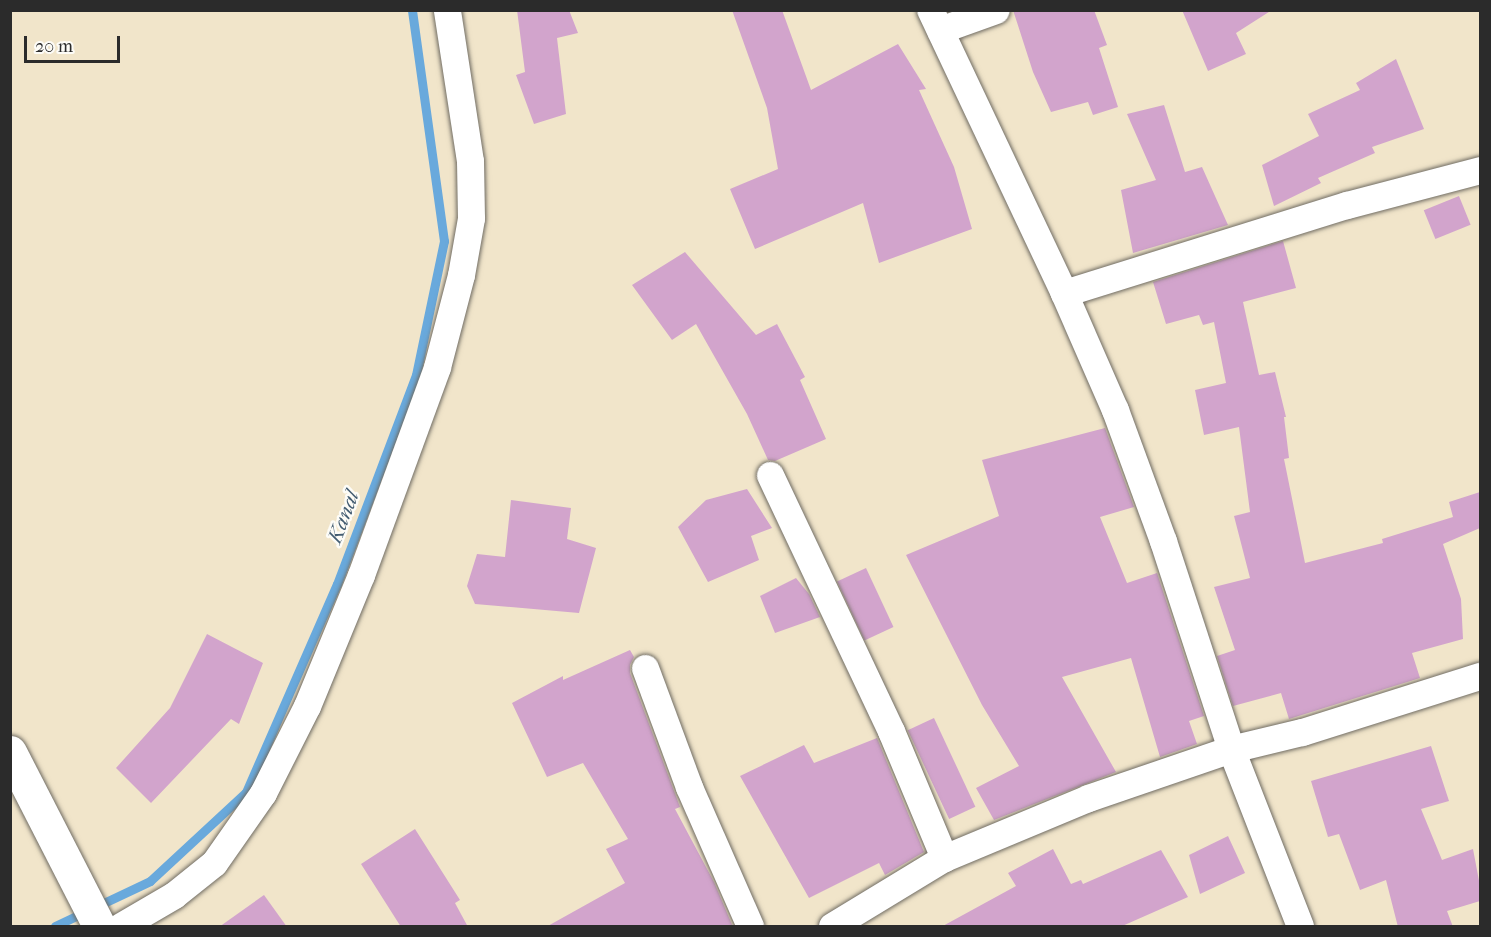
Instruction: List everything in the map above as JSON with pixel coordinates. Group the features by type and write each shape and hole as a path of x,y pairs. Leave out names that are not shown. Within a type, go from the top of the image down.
{"main road":[{"path":"10,752 72,875 106,926"}],"street":[{"path":"106,926 174,895 214,864 262,793 307,706 361,576 437,367 461,275 471,218 470,161 447,10"},
{"path":"996,10 935,20 1065,293 1115,410 1156,520 1231,749 1300,927"},
{"path":"1065,293 1347,205 1480,170"},
{"path":"770,475 891,731 944,858"},
{"path":"645,668 689,787 750,927"},
{"path":"832,927 944,858 1088,798 1231,749 1302,732 1480,675"}],"building":[{"path":"517,10 569,10 578,33 557,38 566,114 534,124 516,75 525,72"},
{"path":"732,10 782,10 811,90 898,44 926,89 919,90 954,167 972,229 879,263 863,203 755,249 730,189 778,169 767,108"},
{"path":"1013,10 1094,10 1107,45 1099,48 1118,107 1093,115 1088,102 1051,112 1033,72"},
{"path":"1182,10 1272,10 1236,33 1246,54 1208,71"},
{"path":"1396,59 1424,129 1372,147 1375,153 1318,178 1321,183 1274,206 1262,165 1319,136 1308,114 1360,90 1356,83"},
{"path":"1164,105 1185,172 1202,167 1228,225 1133,253 1121,190 1156,180 1127,114"},
{"path":"1459,196 1471,225 1435,239 1424,210"},
{"path":"1283,241 1296,288 1243,302 1259,375 1275,372 1286,417 1284,417 1289,458 1284,459 1305,563 1383,543 1382,539 1453,517 1449,502 1480,492 1480,528 1443,544 1461,599 1463,639 1412,653 1420,678 1289,719 1281,693 1233,706 1217,656 1235,650 1214,587 1250,578 1234,516 1250,512 1239,427 1204,435 1195,390 1226,383 1214,322 1203,325 1199,315 1166,324 1153,282"},
{"path":"685,252 756,335 777,324 805,377 800,380 826,439 775,461 768,460 747,414 696,324 672,340 632,285"},
{"path":"1105,428 1134,507 1100,517 1127,583 1157,573 1204,716 1189,721 1197,744 1160,757 1131,658 1062,677 1116,772 994,820 976,788 1019,766 982,705 906,555 999,516 982,460"},
{"path":"747,489 772,528 751,536 759,560 708,582 678,527 706,500"},
{"path":"511,500 571,508 567,539 596,548 579,613 475,604 467,586 477,554 505,557"},
{"path":"866,568 893,627 864,640 837,582"},
{"path":"796,578 809,594 820,617 775,633 760,596"},
{"path":"207,634 263,663 239,724 231,719 151,803 116,768 170,708"},
{"path":"630,650 634,657 630,665 630,673 680,807 675,809 714,882 733,927 546,927 625,883 606,849 628,839 583,763 547,777 512,703 563,676 563,680"},
{"path":"934,718 975,807 949,819 908,730"},
{"path":"877,738 924,852 885,875 879,863 809,898 740,776 804,745 814,763"},
{"path":"1431,746 1449,801 1421,809 1442,860 1473,849 1480,886 1480,901 1447,911 1453,927 1398,927 1386,880 1360,890 1339,834 1328,837 1311,781"},
{"path":"415,829 460,900 455,903 468,927 401,927 361,864"},
{"path":"1228,836 1245,873 1200,894 1189,855"},
{"path":"1053,849 1071,884 1081,880 1083,884 1161,850 1188,897 1120,927 941,927 1016,886 1008,873"},
{"path":"264,895 287,927 219,927"}],"waterway":[{"name":"Kanal","path":"55,926 150,881 246,792 337,584 416,375 444,241 412,10"}]}
